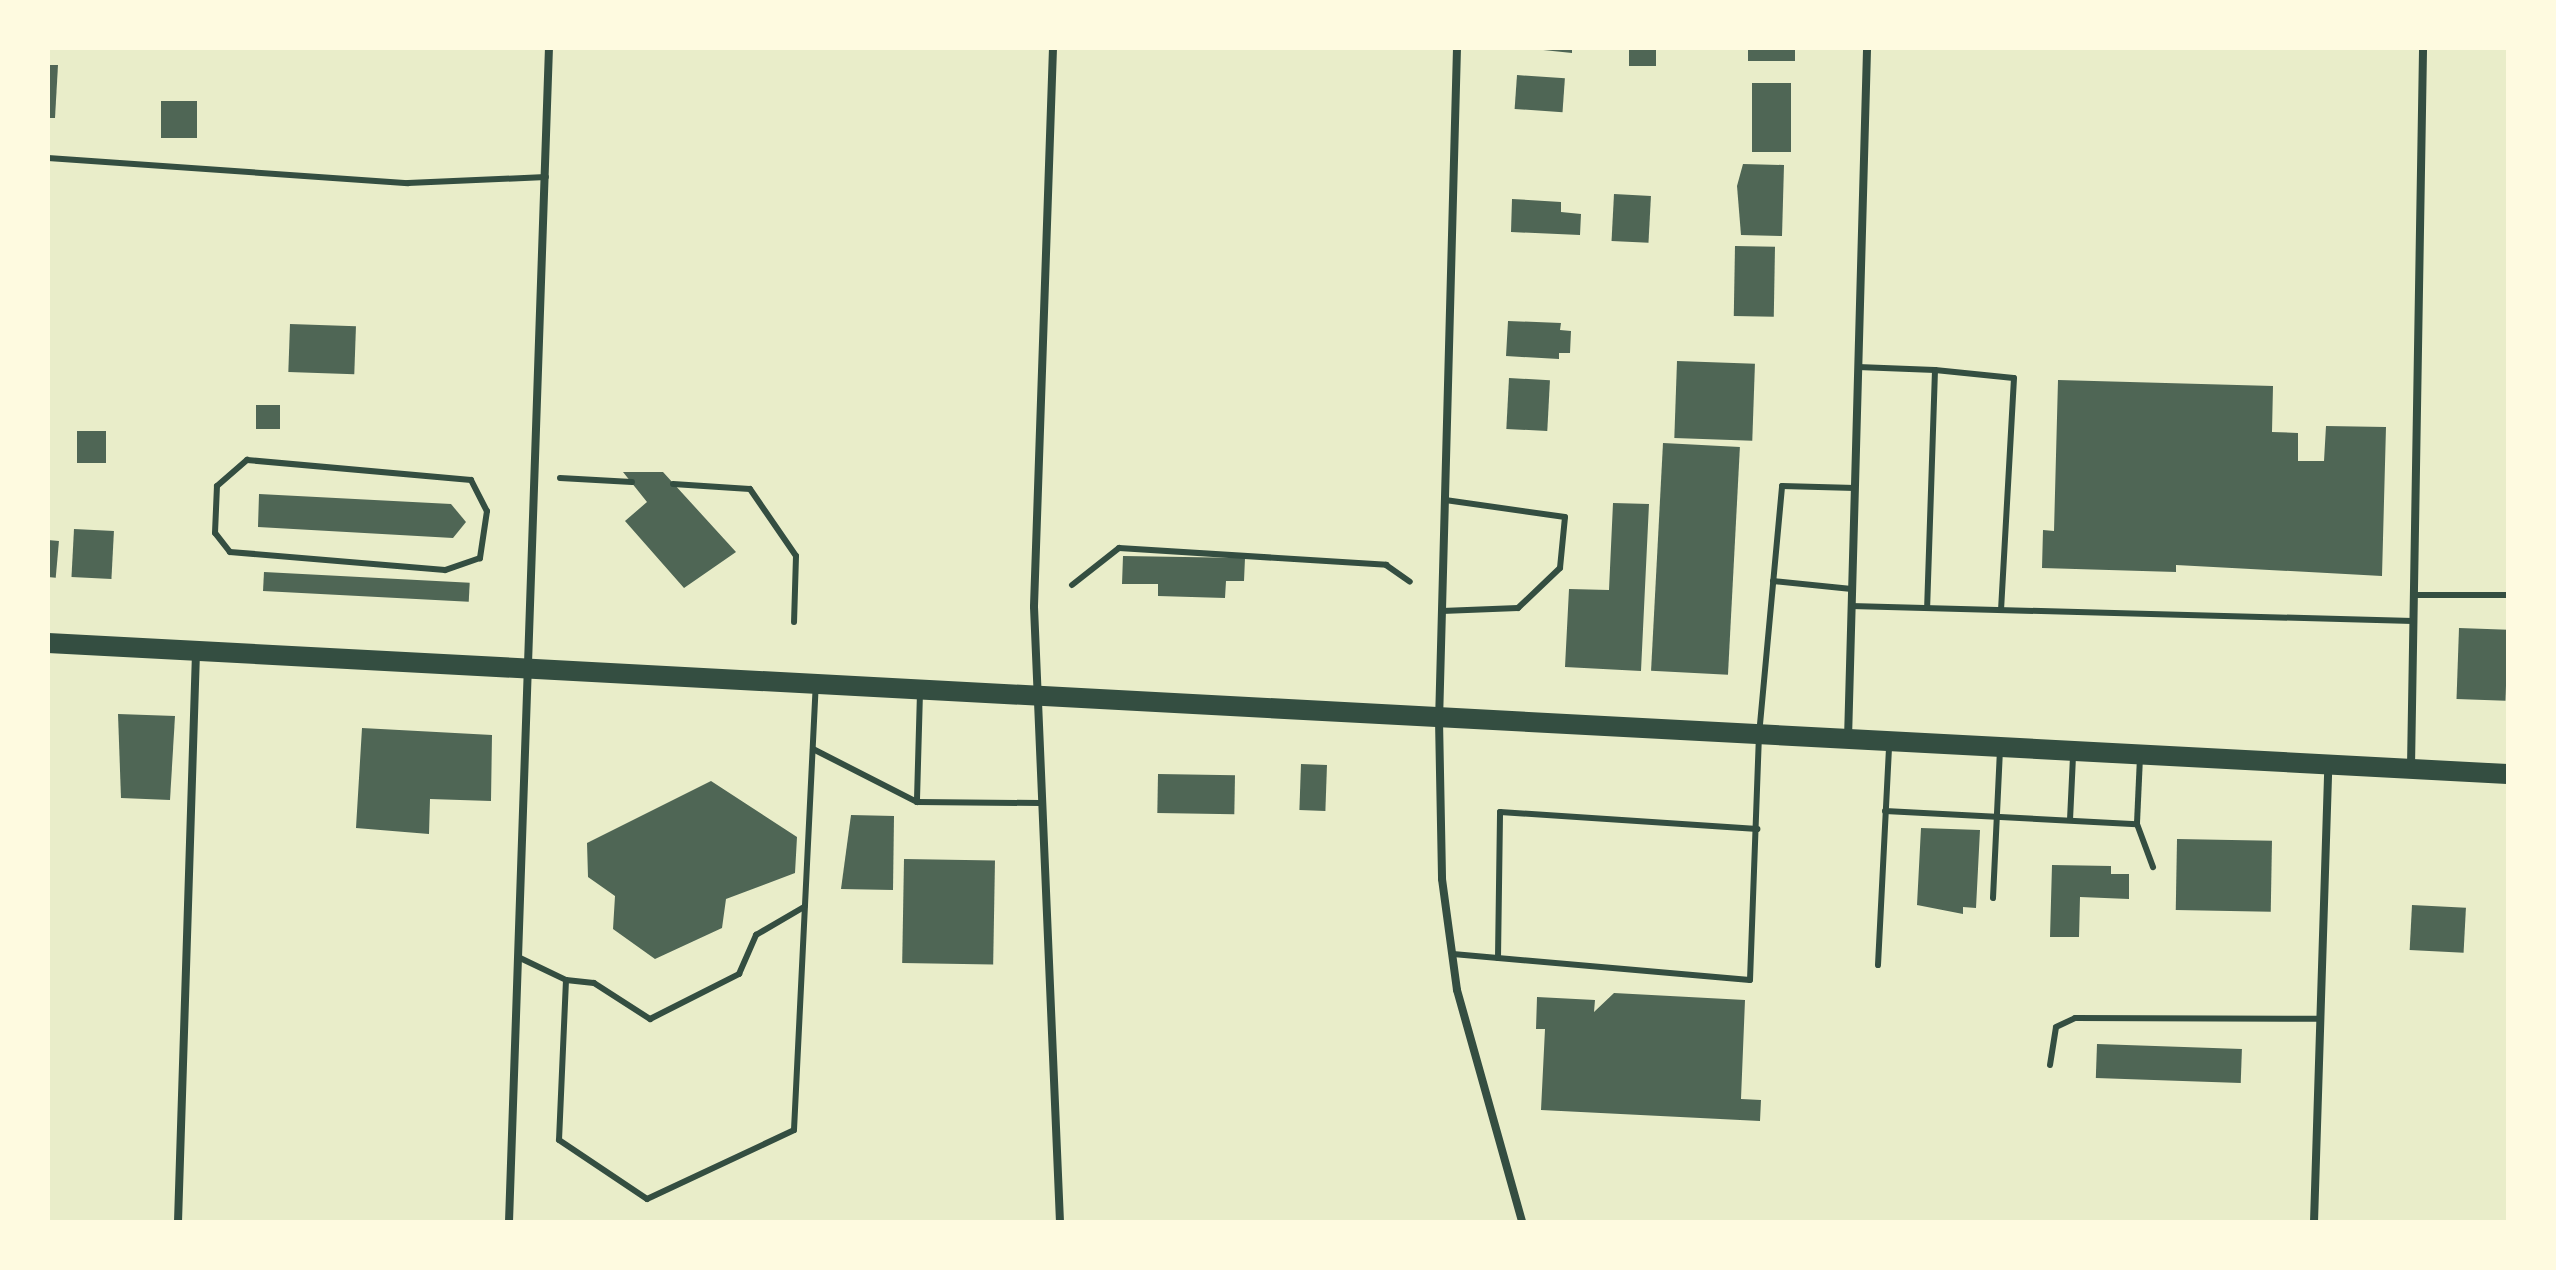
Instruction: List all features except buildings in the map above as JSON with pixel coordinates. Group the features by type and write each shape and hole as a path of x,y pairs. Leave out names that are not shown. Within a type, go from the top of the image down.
{"main road":[{"path":"48,643 528,665 1439,720 2508,774"}],"street":[{"path":"509,1222 549,48"},
{"path":"1053,48 1034,607 1060,1222"},
{"path":"1457,48 1439,720 1442,879 1453,954 1522,1222"},
{"path":"1848,740 1867,48"},
{"path":"2411,769 2423,48"},
{"path":"178,1222 196,651"},
{"path":"2314,1222 2328,764"}],"lane":[{"path":"48,158 408,183 546,177"},
{"path":"1858,367 1935,370 2014,378 2001,610"},
{"path":"1927,607 1935,370"},
{"path":"247,460 471,480 487,511 480,558 467,568 230,552 215,533 217,486 247,460"},
{"path":"560,478 632,482"},
{"path":"673,484 750,489 796,556 794,622"},
{"path":"1453,954 1750,980 1759,735 1782,486 1855,488"},
{"path":"1442,611 1518,608 1560,568 1565,517 1445,500"},
{"path":"1072,585 1119,548 1386,565 1410,582"},
{"path":"1773,581 1852,589"},
{"path":"2414,595 2508,595"},
{"path":"1851,606 2413,621"},
{"path":"566,980 559,1140 647,1199 794,1130 816,683"},
{"path":"917,802 921,688"},
{"path":"1878,965 1889,742"},
{"path":"1993,898 2000,748"},
{"path":"813,749 917,802 1040,803"},
{"path":"2070,820 2074,752"},
{"path":"2140,755 2137,824 2153,867"},
{"path":"1885,811 2137,824"},
{"path":"1498,958 1500,812 1757,829"},
{"path":"518,957 566,980 594,983 650,1019 739,974 756,935 805,907"},
{"path":"2050,1065 2056,1027 2075,1018 2320,1019"}]}
